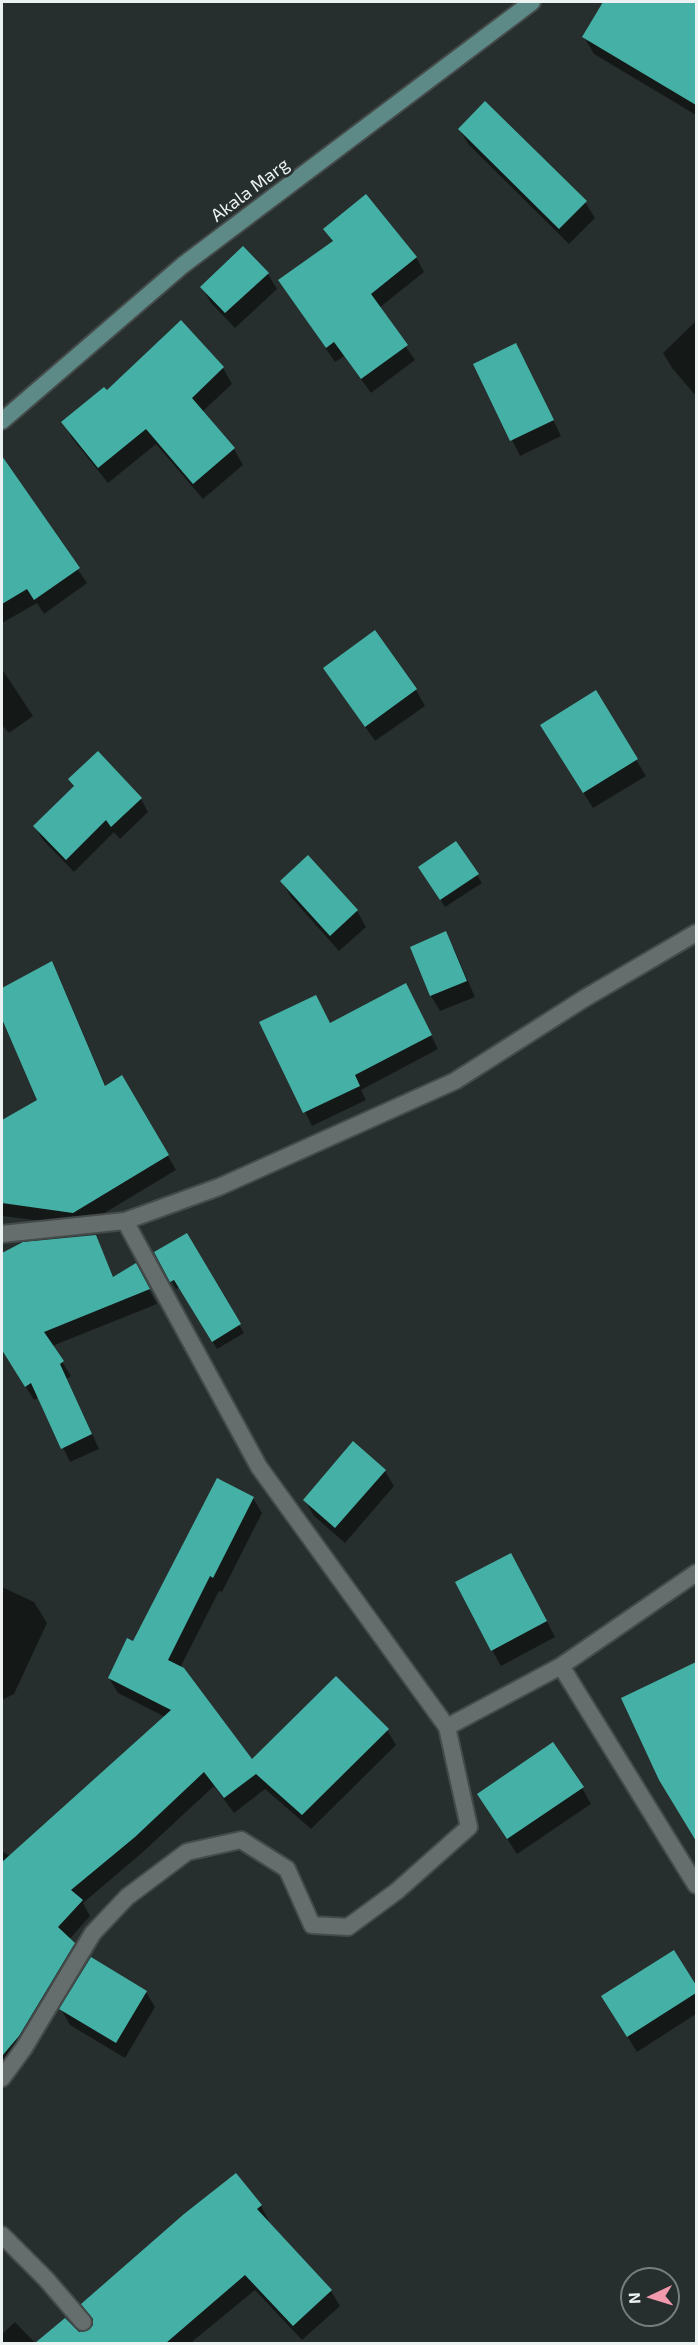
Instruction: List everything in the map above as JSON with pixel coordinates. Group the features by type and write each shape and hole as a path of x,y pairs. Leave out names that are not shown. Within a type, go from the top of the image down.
{"main road":[{"name":"Akala Marg","path":"2,421 183,265 532,2"}],"street":[{"path":"2,1234 125,1221 219,1187 455,1082 585,998 696,933"},
{"path":"2,2078 24,2048 93,1933 126,1897 187,1852 241,1840 287,1869 312,1925 348,1927 397,1891 469,1827 447,1727 259,1467 125,1221"},
{"path":"447,1727 561,1666 696,1573"},
{"path":"561,1666 696,1885"},
{"path":"2,2235 46,2279 83,2322"}],"building":[{"path":"603,2 696,2 696,105 582,37"},
{"path":"485,101 587,201 559,229 458,129"},
{"path":"366,194 417,257 371,294 408,345 361,379 334,342 326,348 278,280 333,241 323,229"},
{"path":"243,246 269,273 225,313 200,287"},
{"path":"181,320 224,367 192,398 235,448 193,484 146,429 98,468 61,422 104,387 107,390"},
{"path":"516,343 554,420 510,441 473,364"},
{"path":"2,456 80,568 34,600 27,589 2,604"},
{"path":"375,630 417,689 365,727 323,668"},
{"path":"596,690 638,759 583,793 540,725"},
{"path":"98,751 142,798 111,827 106,820 66,860 33,826 74,786 68,779"},
{"path":"456,841 479,874 440,900 418,867"},
{"path":"308,855 358,910 330,936 280,881"},
{"path":"446,931 467,981 430,996 410,947"},
{"path":"52,961 105,1086 122,1075 169,1155 73,1213 2,1203 2,1120 37,1100 2,1019 2,988"},
{"path":"406,983 432,1035 355,1075 360,1086 303,1113 259,1022 316,995 330,1023"},
{"path":"187,1233 241,1324 212,1342 174,1280 170,1282 154,1252"},
{"path":"96,1235 113,1277 136,1263 150,1289 44,1332 64,1361 60,1364 92,1434 61,1449 31,1383 25,1387 2,1350 2,1253 23,1242"},
{"path":"353,1441 386,1470 335,1528 303,1500"},
{"path":"217,1478 254,1497 213,1578 210,1576 168,1660 184,1668 252,1759 336,1676 389,1729 302,1815 256,1774 224,1798 204,1772 135,1837 71,1890 83,1900 58,1927 75,1943 19,2036 2,2056 2,1862 171,1710 108,1678 127,1638 133,1641"},
{"path":"511,1553 547,1621 491,1651 455,1582"},
{"path":"696,1662 696,1841 659,1780 621,1698"},
{"path":"553,1742 584,1787 507,1839 477,1794"},
{"path":"674,1950 696,1985 696,1993 627,2037 601,1996"},
{"path":"91,1957 147,1991 116,2043 59,2009"},
{"path":"236,2173 262,2205 257,2209 332,2290 293,2326 245,2275 166,2343 35,2343 65,2318 79,2332 89,2330 93,2325 93,2319 81,2304 184,2214"}]}
